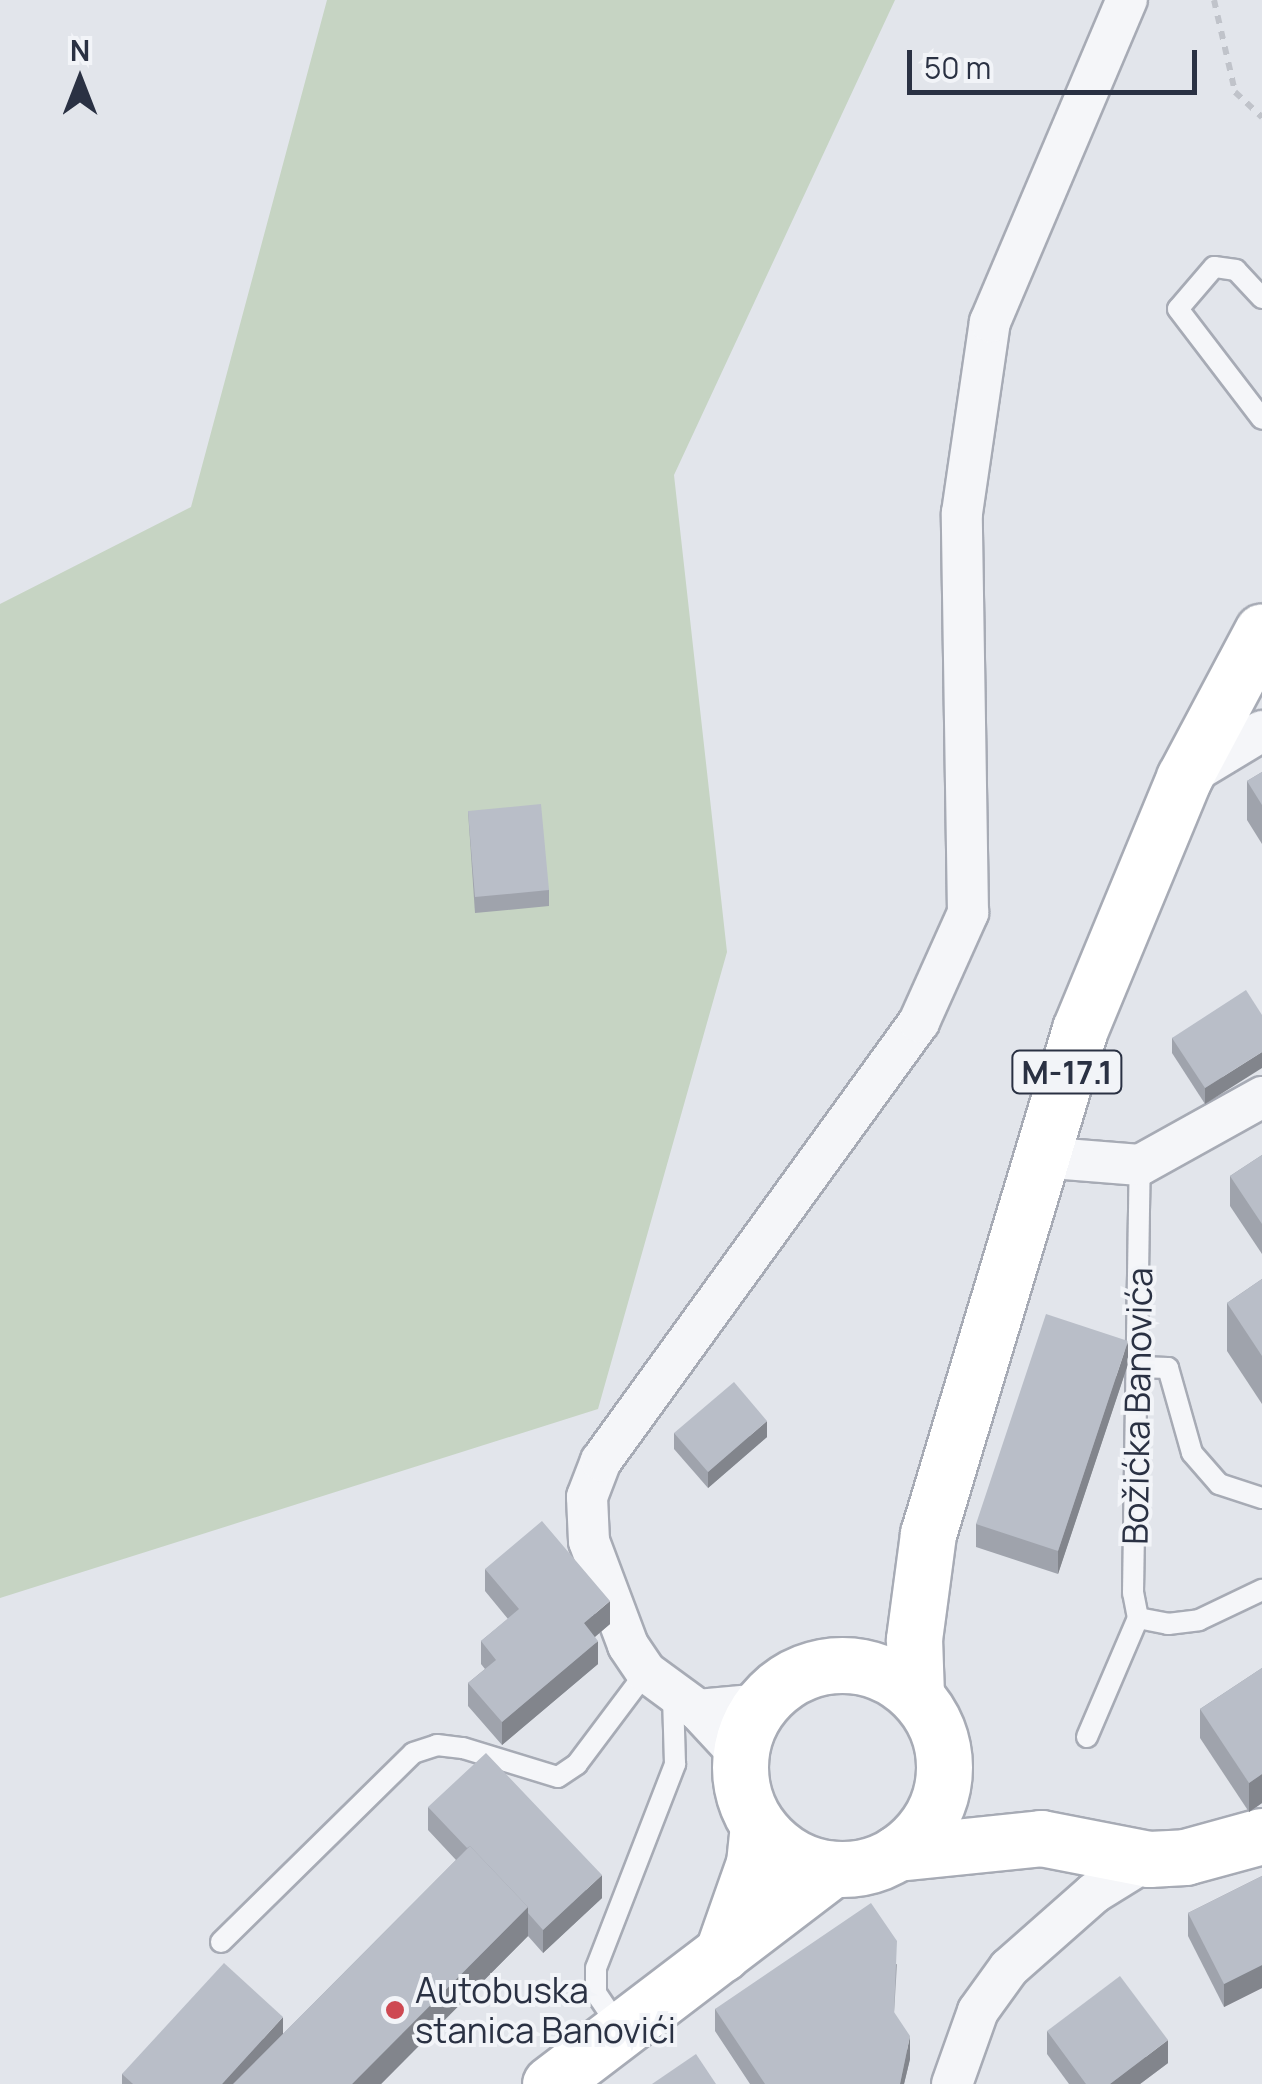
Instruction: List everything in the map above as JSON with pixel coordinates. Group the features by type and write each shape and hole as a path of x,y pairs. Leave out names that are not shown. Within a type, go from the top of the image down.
{"main road":[{"name":"M-17.1","path":"944,1770 942,1743 916,1695 914,1638 928,1534 1080,1030 1184,778 1262,631"},
{"name":"M-17.1","path":"851,1664 928,1534"},
{"path":"722,1954 754,1863 758,1826 740,1780 740,1755 761,1704 786,1680 817,1667 851,1664 897,1680 916,1695"},
{"path":"897,1853 922,1831 938,1802 944,1770 1040,1838"},
{"path":"758,1826 804,1862 832,1869 866,1866 897,1853 1040,1838 1149,1858 1226,1850 1262,1836"},
{"path":"550,2084 624,2033 832,1869"}],"street":[{"path":"740,1755 672,1693 628,1645 594,1556 587,1497 601,1461 918,1022 968,913 962,512 990,322 1127,0"},
{"path":"1184,778 1262,731"},
{"path":"1040,1157 1140,1165 1262,1097"},
{"path":"672,1693 761,1704"},
{"path":"952,2084 978,2012 1009,1968 1094,1893 1149,1858"}],"lane":[{"path":"1262,298 1236,270 1214,267 1178,309 1262,419"},
{"name":"Božićka Banovića","path":"1087,1736 1138,1618 1140,1165"},
{"path":"1138,1367 1168,1368 1192,1453 1219,1484 1262,1498"},
{"path":"1138,1618 1168,1624 1199,1620 1262,1590"},
{"path":"220,1942 413,1753 436,1745 463,1748 539,1776 558,1776 672,1693"},
{"path":"624,2033 596,1994 596,1968 675,1764 672,1693"}],"path":[{"path":"1214,0 1235,92 1262,117"}],"green space":[{"path":"327,0 895,0 674,475 727,952 598,1409 0,1598 0,604 191,507"}],"building":[{"path":"1262,772 1262,805 1247,781"},
{"path":"541,804 549,890 475,897 468,811"},
{"path":"1246,990 1262,1015 1262,1052 1205,1088 1172,1038"},
{"path":"1262,1155 1262,1224 1230,1176"},
{"path":"1262,1279 1262,1356 1227,1303"},
{"path":"1046,1314 1128,1341 1058,1551 976,1524"},
{"path":"734,1382 767,1421 708,1472 674,1433"},
{"path":"542,1521 610,1601 584,1623 598,1641 502,1722 468,1683 496,1660 481,1641 519,1609 485,1569"},
{"path":"1262,1668 1262,1774 1249,1783 1200,1709"},
{"path":"486,1753 602,1875 543,1930 528,1913 528,1907 428,1807"},
{"name":"Autobuska stanica Banovići","path":"470,1846 528,1907 352,2084 233,2084"},
{"path":"1262,1876 1262,1965 1224,1984 1188,1913"},
{"path":"871,1903 897,1941 894,2012 910,2036 900,2084 765,2084 715,2009"},
{"path":"224,1963 283,2017 222,2084 133,2084 122,2074"},
{"path":"1120,1976 1168,2040 1110,2084 1086,2084 1047,2031"},
{"path":"696,2054 716,2084 652,2084"}],"place":[{"name":"Autobuska stanica Banovići","path":"395,2010"}]}
